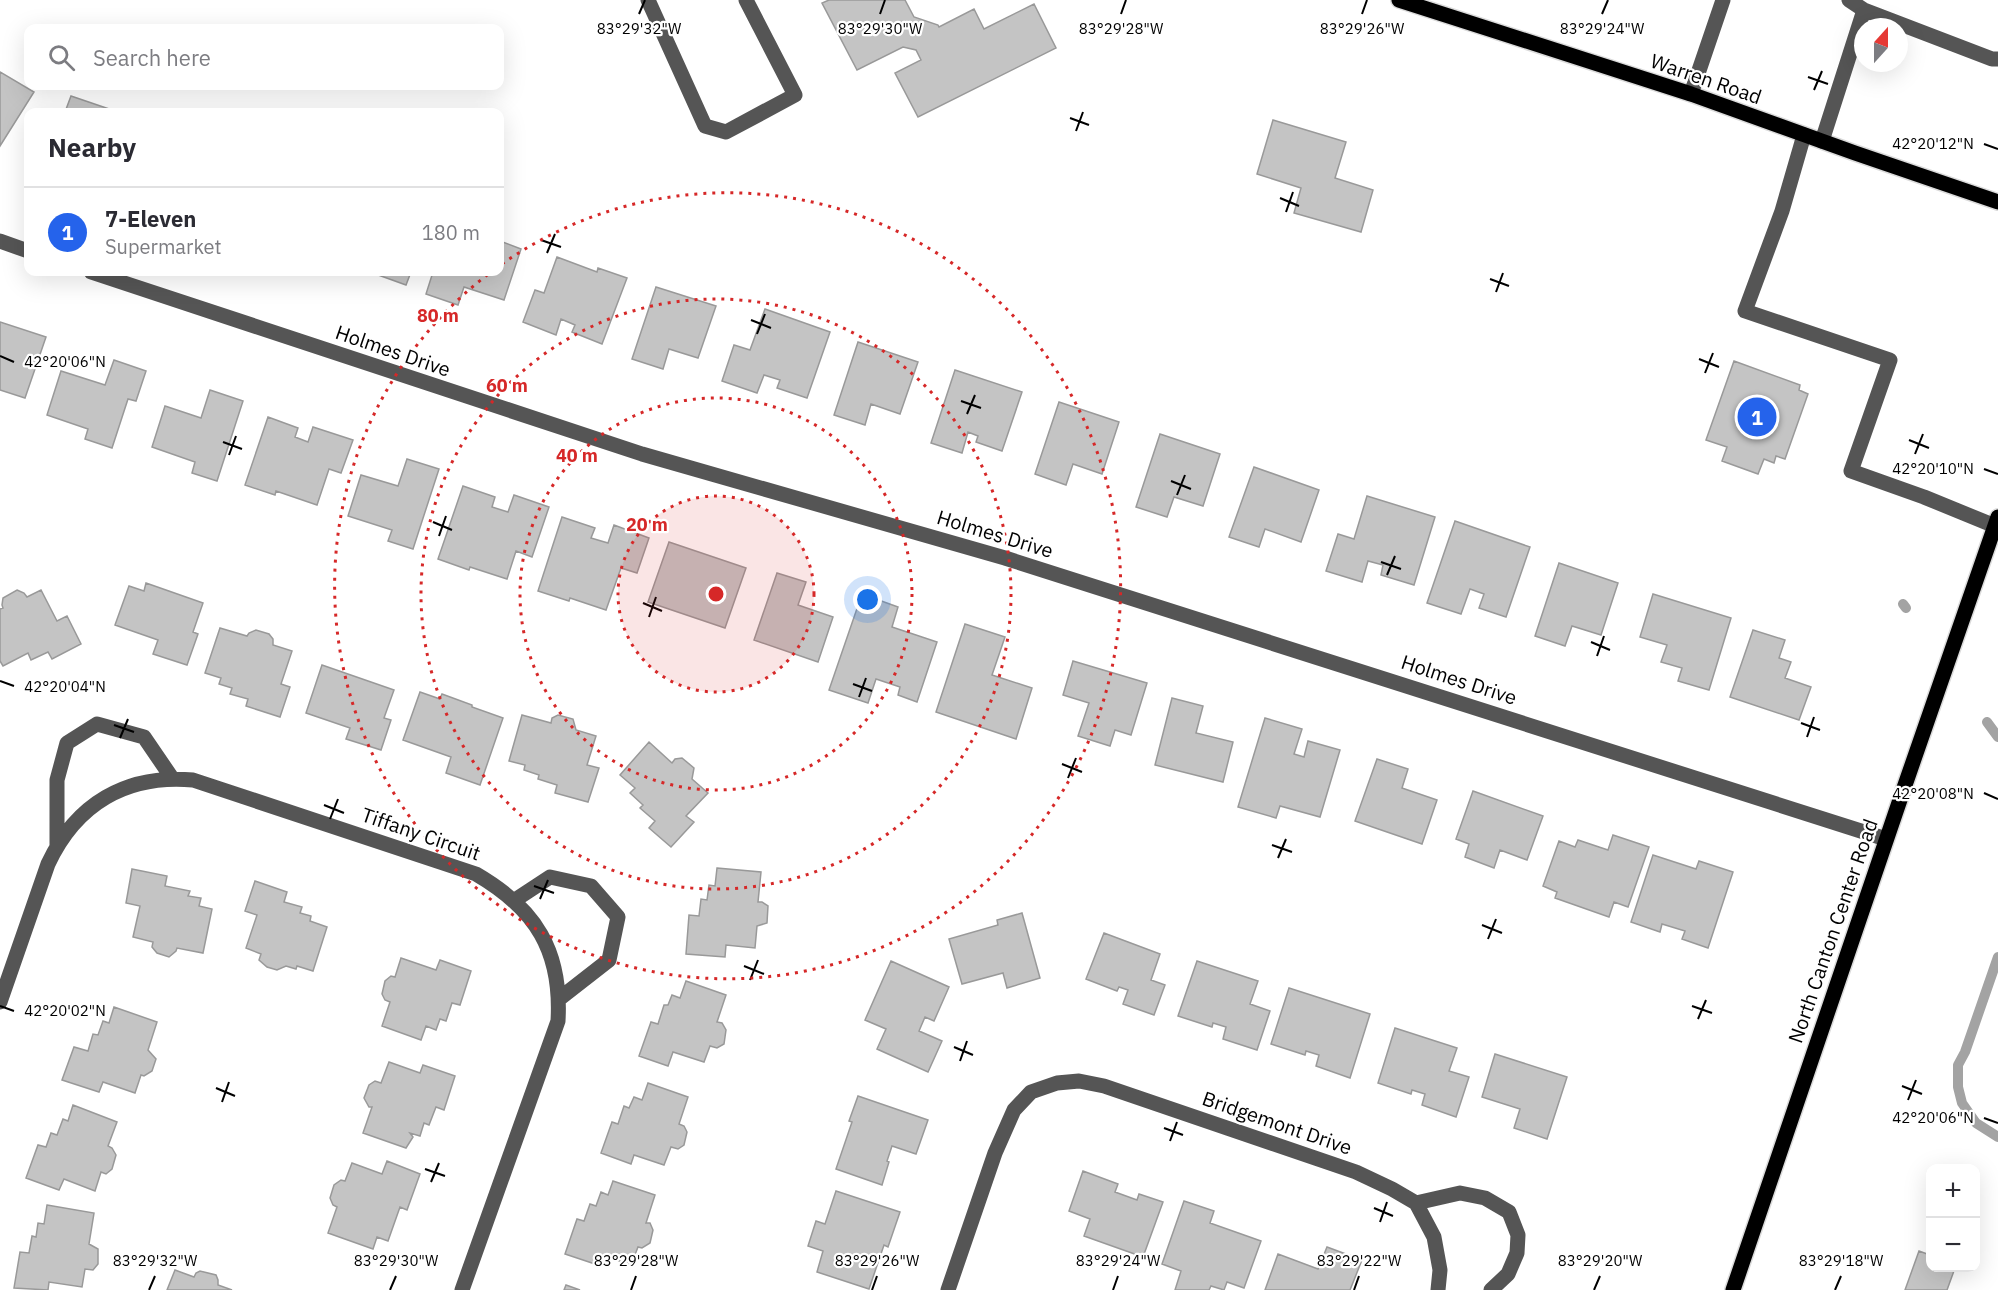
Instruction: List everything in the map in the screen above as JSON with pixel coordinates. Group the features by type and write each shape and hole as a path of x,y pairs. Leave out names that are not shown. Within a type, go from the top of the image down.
{"main road":[{"name":"Warren Road","path":"1399,0 1691,94 1998,202"},
{"name":"North Canton Center Road","path":"1733,1290 1996,522"}],"street":[{"path":"648,0 705,126 726,132 795,95 746,0"},
{"path":"1691,94 1724,0"},
{"path":"1849,0 1864,10 1992,59 1998,59"},
{"path":"1822,141 1864,10"},
{"path":"1804,135 1782,211 1745,311 1890,360 1851,471 1996,522"},
{"path":"0,241 24,250"},
{"name":"Holmes Drive","path":"103,276 642,454 1005,558 1886,838"},
{"name":"Tiffany Circuit","path":"57,845 57,780 67,742 97,724 144,737 172,778"},
{"name":"Tiffany Circuit","path":"2,992 57,845 80,816 96,802 116,791 150,780 172,778 193,780 476,874 497,886 530,916 542,935 554,966 559,999 558,1022 462,1290"},
{"path":"515,900 550,877 591,886 618,917 609,960 559,999"},
{"name":"Bridgemont Drive","path":"948,1290 1002,1136 1014,1110 1031,1092 1057,1083 1079,1081 1104,1086 1356,1172 1416,1203"},
{"path":"1438,1290 1440,1270 1434,1237 1416,1203 1460,1193 1485,1198 1509,1212 1518,1235 1517,1253 1508,1274 1491,1290"}],"building":[{"path":"829,0 905,0 914,17 939,27 974,9 984,29 1034,4 1056,48 918,117 895,73 921,60 916,50 903,47 857,70 822,3"},
{"path":"0,72 24,86 24,90 34,92 0,146"},
{"path":"71,96 106,108 66,108"},
{"path":"1273,120 1346,142 1335,178 1373,190 1361,232 1294,213 1301,188 1257,174"},
{"path":"504,243 521,249 504,300 464,287 458,305 426,294 432,276 504,276"},
{"path":"557,257 597,272 598,268 627,278 602,344 572,332 575,325 561,319 556,335 523,322 535,290 544,293"},
{"path":"381,276 409,276 406,285"},
{"path":"656,287 716,306 698,358 669,349 663,369 632,359"},
{"path":"765,309 830,332 807,398 777,388 780,380 764,375 757,393 722,381 734,345 750,350"},
{"path":"0,322 46,337 25,398 0,390"},
{"path":"858,342 918,362 900,414 871,404 865,425 834,415"},
{"path":"114,360 146,371 136,401 128,399 112,448 85,439 88,429 47,415 61,371 105,385"},
{"path":"1734,361 1800,385 1799,390 1808,394 1785,459 1776,456 1774,463 1764,459 1758,474 1722,461 1727,447 1706,440"},
{"path":"955,370 1022,392 1002,451 976,442 978,436 968,432 962,453 931,443"},
{"path":"210,390 243,401 217,481 192,473 195,462 152,447 165,406 201,418"},
{"path":"1059,402 1119,422 1102,474 1073,464 1066,485 1035,474"},
{"path":"268,417 298,428 295,437 308,442 313,427 353,440 341,473 329,469 317,505 276,491 275,495 245,485"},
{"path":"1160,434 1220,454 1203,506 1174,497 1167,517 1136,507"},
{"path":"407,459 439,469 413,549 388,541 392,530 348,516 361,475 398,486"},
{"path":"1254,467 1319,490 1301,542 1265,529 1259,547 1229,537"},
{"path":"463,486 495,497 492,507 508,512 514,495 549,507 532,557 516,551 507,579 470,567 469,570 438,559"},
{"path":"1367,496 1435,517 1414,585 1381,575 1383,565 1368,561 1362,582 1326,571 1338,534 1354,539"},
{"path":"562,517 595,528 591,538 608,543 614,525 649,538 637,573 621,568 606,610 570,598 569,601 538,591"},
{"path":"1455,521 1530,547 1506,617 1479,608 1484,594 1470,589 1461,614 1427,603"},
{"path":"669,542 746,568 725,628 648,602"},
{"path":"1559,563 1618,583 1601,635 1572,626 1565,646 1535,636"},
{"path":"777,573 806,582 798,605 833,617 818,662 754,640"},
{"path":"146,583 203,603 193,632 198,634 187,665 153,654 158,640 115,625 129,586 144,591"},
{"path":"17,590 27,597 41,590 57,621 67,616 81,644 52,659 48,652 31,660 28,653 3,666 0,661 0,609 3,608 3,598"},
{"path":"862,594 898,607 892,627 937,642 917,702 898,695 900,687 876,679 868,703 829,690"},
{"path":"1653,594 1731,618 1709,690 1678,681 1682,668 1661,662 1667,645 1640,637"},
{"path":"965,624 1005,637 992,675 1032,688 1016,739 936,712"},
{"path":"220,628 247,636 256,630 269,634 273,639 273,645 292,651 281,684 290,687 280,717 246,706 248,699 230,694 232,688 219,684 221,678 205,673"},
{"path":"1753,630 1785,640 1779,658 1791,662 1785,678 1811,687 1799,720 1730,697"},
{"path":"1073,661 1147,683 1131,735 1115,730 1110,746 1078,736 1089,703 1063,695"},
{"path":"322,665 394,690 384,718 391,720 381,750 346,739 350,728 306,713"},
{"path":"420,692 440,699 442,694 503,718 480,785 446,773 451,757 403,740"},
{"path":"1172,698 1203,706 1196,733 1233,742 1223,782 1155,765"},
{"path":"522,715 551,723 552,718 558,715 573,719 576,730 596,736 587,765 599,768 588,802 555,793 557,785 538,779 539,775 524,770 525,765 509,761"},
{"path":"1265,718 1302,729 1294,754 1304,757 1308,741 1340,750 1320,817 1280,806 1276,818 1238,807"},
{"path":"649,742 672,763 675,759 682,758 694,768 692,779 708,793 686,816 694,822 671,847 649,828 655,821 640,808 643,805 630,793 635,788 620,775"},
{"path":"1377,759 1408,769 1402,788 1437,800 1422,844 1355,821"},
{"path":"1473,791 1543,816 1527,860 1500,850 1494,868 1465,857 1469,844 1456,839"},
{"path":"1613,835 1649,847 1628,907 1614,902 1609,917 1555,898 1557,892 1543,886 1559,841 1575,847 1578,840 1608,850"},
{"path":"1653,855 1696,869 1699,861 1733,872 1708,948 1682,939 1685,931 1662,924 1660,932 1631,922"},
{"path":"717,868 761,872 758,902 768,906 767,923 757,926 755,948 726,945 725,957 686,954 689,915 699,916 701,899 707,900 709,885 715,886"},
{"path":"132,869 167,876 165,886 190,891 188,896 201,898 199,906 212,909 203,953 177,948 169,957 157,953 152,947 153,942 133,937 140,906 126,903"},
{"path":"255,881 287,892 284,902 302,907 300,913 311,916 310,921 327,927 313,971 297,966 296,969 286,966 277,970 267,967 259,960 261,954 246,948 257,915 245,911"},
{"path":"1022,913 1040,978 1007,988 1003,973 962,984 949,939 998,925 997,920"},
{"path":"1104,933 1160,954 1151,980 1165,985 1154,1015 1123,1004 1128,990 1119,987 1117,991 1086,979"},
{"path":"401,958 436,970 440,960 471,971 460,1005 452,1003 446,1021 440,1019 436,1030 426,1026 421,1040 382,1026 390,1002 385,1000 382,994 385,981 391,976 395,977"},
{"path":"891,961 949,987 934,1021 925,1017 919,1031 942,1041 928,1072 877,1049 886,1029 865,1020"},
{"path":"1197,961 1258,981 1250,1004 1270,1011 1257,1050 1223,1039 1226,1027 1213,1023 1212,1027 1178,1016"},
{"path":"686,981 726,995 717,1022 722,1023 726,1030 724,1044 717,1048 710,1046 704,1062 673,1052 668,1066 639,1056 651,1022 658,1024 664,1005 668,1005 672,995 680,998"},
{"path":"1289,988 1370,1014 1350,1078 1316,1066 1319,1055 1306,1051 1305,1055 1271,1044"},
{"path":"114,1007 157,1022 148,1050 156,1059 152,1071 144,1076 141,1075 135,1093 103,1082 99,1092 62,1080 74,1047 88,1051 93,1034 98,1035 103,1021 109,1023"},
{"path":"1395,1028 1457,1048 1449,1071 1469,1077 1456,1117 1422,1105 1425,1094 1412,1090 1411,1094 1378,1083"},
{"path":"1495,1054 1567,1077 1547,1139 1514,1128 1520,1109 1482,1097"},
{"path":"389,1062 420,1073 423,1065 455,1076 444,1110 436,1107 429,1125 424,1123 420,1136 410,1133 413,1137 406,1148 363,1133 372,1107 369,1107 364,1098 369,1085 375,1081 381,1083"},
{"path":"648,1083 688,1097 679,1124 684,1126 687,1132 684,1145 678,1149 671,1147 664,1165 634,1155 631,1164 601,1153 612,1122 618,1124 624,1106 629,1108 634,1097 642,1100"},
{"path":"858,1096 928,1120 916,1154 892,1146 882,1185 836,1169"},
{"path":"73,1105 117,1122 108,1146 116,1155 112,1169 106,1174 101,1172 95,1191 64,1179 59,1190 26,1178 38,1145 46,1147 51,1133 57,1135 63,1119 68,1121"},
{"path":"387,1161 420,1174 407,1210 400,1207 388,1241 377,1237 373,1249 328,1233 337,1207 333,1205 330,1198 334,1185 341,1180 345,1181 352,1163 382,1174"},
{"path":"1083,1171 1118,1184 1115,1192 1137,1200 1139,1194 1163,1202 1143,1257 1084,1236 1090,1219 1069,1211"},
{"path":"613,1181 655,1195 646,1223 650,1223 653,1230 650,1243 642,1248 638,1247 631,1265 602,1255 598,1265 565,1254 577,1219 584,1221 590,1204 596,1206 601,1192 608,1195"},
{"path":"836,1191 900,1212 888,1247 884,1245 869,1289 817,1272 823,1251 808,1246 816,1221 825,1224"},
{"path":"1184,1201 1214,1211 1210,1223 1261,1241 1244,1288 1227,1282 1224,1290 1211,1286 1209,1290 1175,1290 1181,1271 1162,1264"},
{"path":"47,1205 94,1213 89,1244 98,1249 98,1264 93,1270 85,1269 82,1287 49,1282 48,1290 14,1288 20,1252 29,1253 32,1236 36,1237 38,1223 44,1224"},
{"path":"1327,1247 1362,1260 1350,1290 1265,1290 1278,1254 1318,1269"},
{"path":"1919,1251 1926,1254 1926,1272 1954,1272 1947,1290 1905,1290"},
{"path":"175,1270 194,1277 200,1271 216,1275 218,1285 232,1290 167,1290"},
{"path":"566,1285 580,1290 564,1290"}],"waterway":[{"path":"1903,604 1906,608"},
{"path":"1987,722 1998,737"},
{"path":"1998,957 1965,1052 1958,1065 1958,1087 1962,1103 1976,1123 1998,1137"}],"place":[{"name":"7-Eleven","path":"1757,417"}]}
